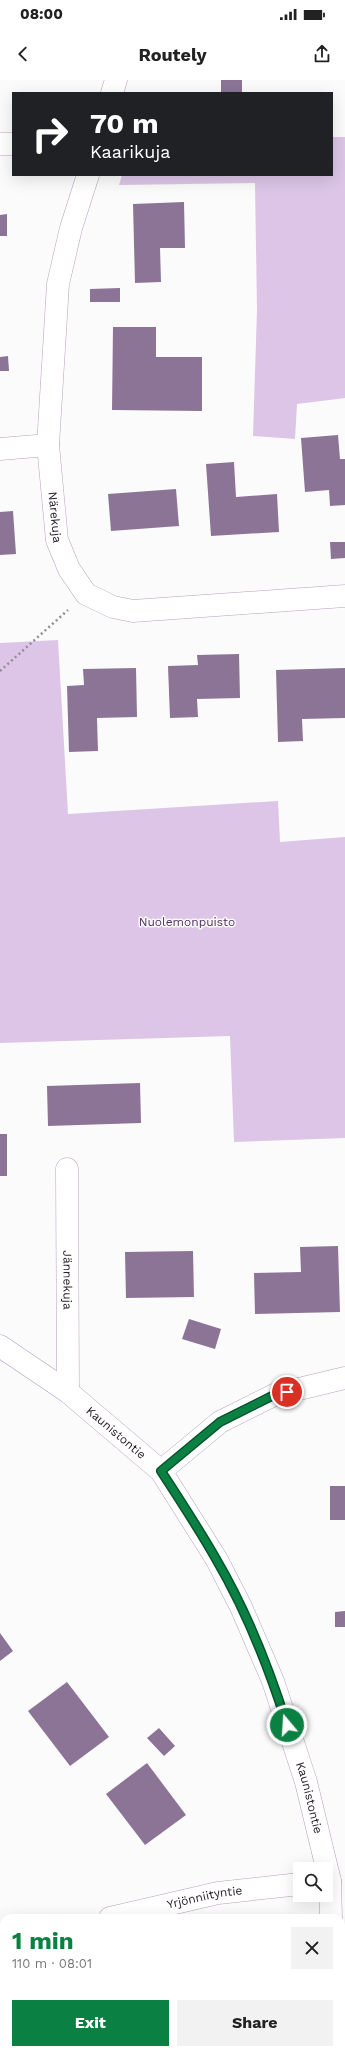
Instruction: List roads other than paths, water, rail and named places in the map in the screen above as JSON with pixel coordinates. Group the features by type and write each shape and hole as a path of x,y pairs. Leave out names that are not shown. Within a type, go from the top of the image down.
{"street":[{"path":"112,92 116,80"},
{"path":"0,144 12,144"},
{"name":"Närekuja","path":"88,176 58,284 48,446 56,540 69,569 86,594 114,607 133,611 345,596"},
{"path":"0,449 48,446"},
{"name":"Jännekuja","path":"67,1169 68,1392"},
{"name":"Kaunistontie","path":"0,1346 68,1392 161,1471 217,1560 241,1607 273,1682 306,1782 334,1881 331,1914"},
{"path":"161,1471 220,1422 274,1395 345,1378"},
{"name":"Yrjönniityntie","path":"127,1914 218,1893 293,1885"}],"park label":[{"name":"Nuolemonpuisto","path":"187,922"}]}
